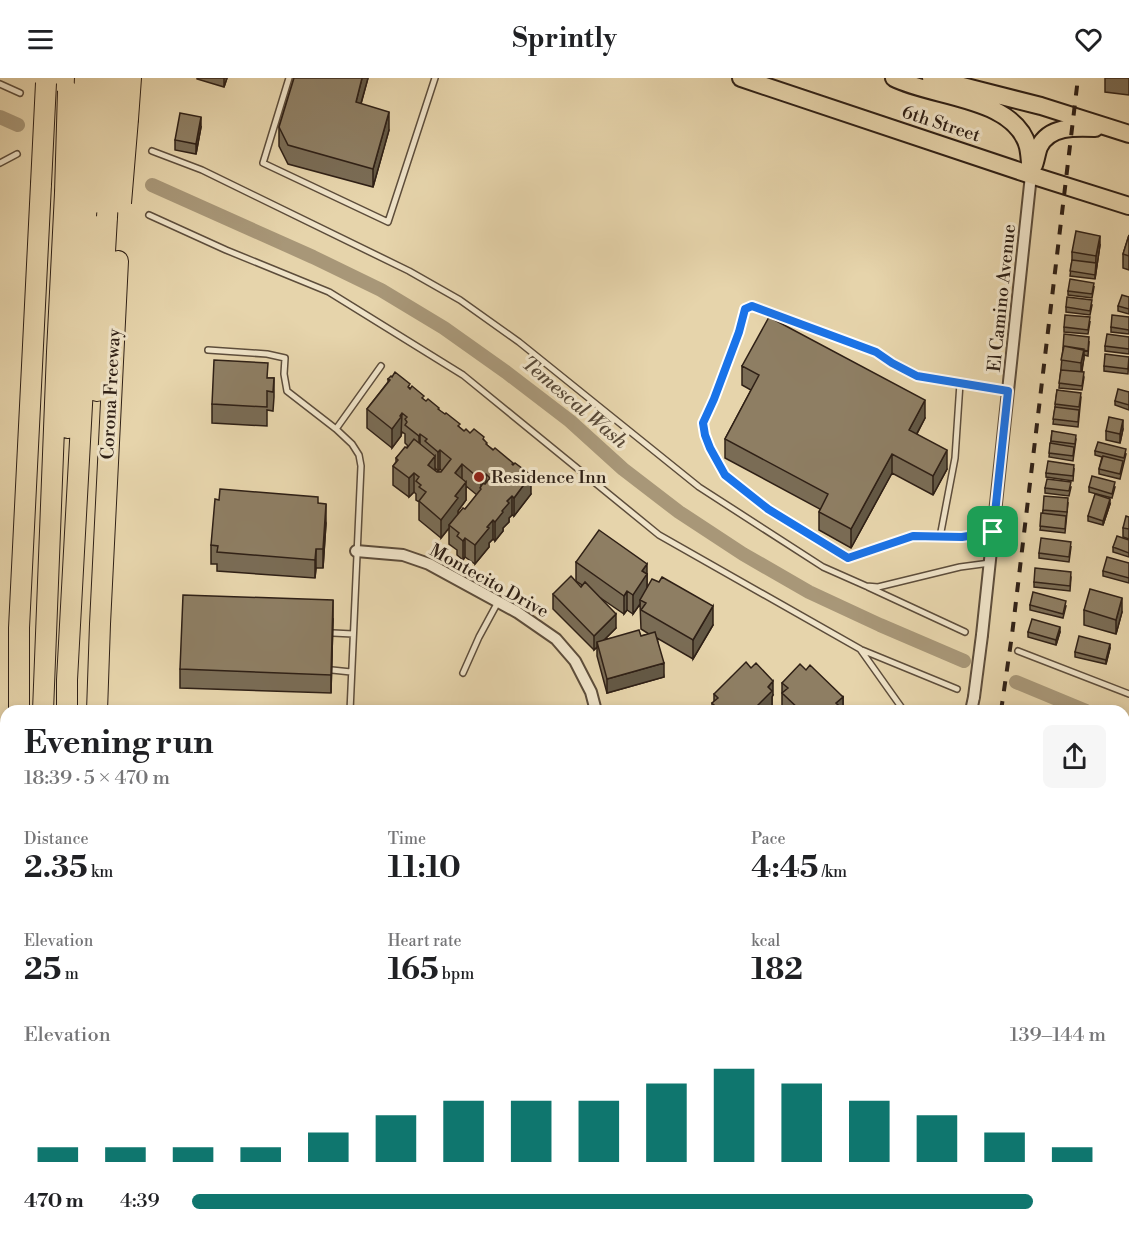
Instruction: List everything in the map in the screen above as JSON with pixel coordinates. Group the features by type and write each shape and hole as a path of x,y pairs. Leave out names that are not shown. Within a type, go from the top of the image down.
{"highway":[{"path":"54,705 79,198 93,101 85,78"},
{"path":"43,705 57,352 93,101 99,78"},
{"path":"93,101 115,78"},
{"name":"Corona Freeway","path":"97,705 114,217 93,101 131,78"},
{"path":"19,705 19,628 46,80"},
{"path":"67,705 79,198"},
{"path":"78,705 114,217"}],"main road":[{"name":"6th Street","path":"741,78 1129,206"},
{"path":"894,78 906,84 983,105 1004,115 1021,132 1028,146 1031,175"},
{"path":"931,78 1041,106 1129,134"},
{"path":"1031,175 1040,146 1050,134 1071,127 1129,134"}],"street":[{"name":"El Camino Avenue","path":"972,705 990,563 1031,175"},
{"name":"Montecito Drive","path":"356,550 403,555 429,564 517,612 556,639 575,661 591,692 594,705"}],"lane":[{"path":"289,78 262,163 388,222 435,78"},
{"path":"0,84 20,93"},
{"path":"152,151 212,175 409,271 460,300 519,342 699,486 823,567 965,632"},
{"path":"0,163 17,154"},
{"path":"149,215 226,250 329,292 463,375 659,535 860,649 957,689"},
{"path":"993,532 962,537 913,536 848,558 768,509 725,475 710,448 703,423 739,332 745,309 752,306 876,352 917,376 1008,391"},
{"path":"208,350 267,354 285,358 284,374 287,391 336,429 352,444 359,455 361,466 350,705"},
{"path":"336,429 381,366"},
{"path":"940,537 955,458 960,383"},
{"path":"866,586 878,587 960,567 990,563"},
{"path":"463,673 498,601"},
{"path":"333,633 353,634"},
{"path":"860,649 900,705"},
{"path":"1018,651 1129,694"},
{"path":"332,670 351,672"}],"building":[{"path":"294,78 362,78 356,102 389,112 373,169 288,145 279,127"},
{"path":"180,113 201,117 196,144 175,140"},
{"path":"1076,231 1100,236 1096,256 1072,252"},
{"path":"1129,235 1129,256 1123,254"},
{"path":"1072,260 1096,263 1095,275 1070,271"},
{"path":"1070,279 1094,283 1092,294 1068,291"},
{"path":"1122,295 1129,297 1129,309 1118,306"},
{"path":"1067,297 1092,300 1090,311 1066,307"},
{"path":"1065,315 1090,317 1088,330 1064,327"},
{"path":"1112,315 1129,317 1129,330 1111,327"},
{"path":"769,317 925,400 909,430 947,450 933,476 892,454 851,529 819,512 828,494 725,439 759,375 742,366"},
{"path":"1064,334 1089,337 1088,351 1064,346 1063,348"},
{"path":"1107,334 1129,337 1129,349 1105,346"},
{"path":"1064,346 1084,349 1081,363 1061,360"},
{"path":"1105,354 1129,357 1128,369 1104,366"},
{"path":"214,360 268,363 267,378 274,378 273,392 267,391 267,407 212,404"},
{"path":"1061,370 1084,372 1082,386 1059,383"},
{"path":"395,372 410,384 408,387 410,389 412,386 424,396 422,398 426,401 428,399 460,424 458,426 464,431 466,429 470,433 474,429 484,437 486,444 493,450 495,448 513,465 515,463 531,475 514,498 512,496 507,501 509,503 503,512 495,522 493,520 487,527 489,528 475,545 465,538 463,541 457,536 459,533 449,525 463,508 465,509 483,483 485,484 490,478 486,474 481,480 462,464 455,473 466,482 455,496 458,498 441,520 419,501 426,492 419,487 421,485 416,481 419,477 414,473 409,478 393,466 398,460 396,458 414,439 435,456 428,465 437,472 441,472 451,459 440,450 438,452 425,441 427,439 405,425 407,417 402,413 392,429 367,409"},
{"path":"1118,389 1129,392 1129,405 1115,401"},
{"path":"1057,390 1081,393 1079,407 1055,404"},
{"path":"1055,407 1079,410 1078,422 1053,419"},
{"path":"1109,417 1123,420 1120,434 1106,431"},
{"path":"1052,431 1076,435 1075,444 1051,441"},
{"path":"1098,442 1126,449 1124,458 1095,451"},
{"path":"1050,443 1074,447 1073,456 1049,453"},
{"path":"1103,456 1123,461 1120,474 1099,469"},
{"path":"1048,461 1074,465 1073,476 1046,473"},
{"path":"1092,476 1115,482 1112,494 1089,487"},
{"path":"1047,479 1071,482 1069,491 1045,488"},
{"path":"220,489 318,497 318,503 326,504 323,549 316,549 315,560 217,552 218,546 211,545 215,499 219,500"},
{"path":"1095,494 1110,499 1103,521 1088,516"},
{"path":"1044,496 1068,498 1067,512 1043,510"},
{"path":"1041,513 1066,516 1065,529 1040,526"},
{"path":"1126,516 1129,517 1129,529 1123,528"},
{"path":"599,530 647,564 642,571 647,574 633,595 627,591 624,596 576,562"},
{"path":"1117,536 1129,540 1129,553 1113,547"},
{"path":"1041,538 1071,542 1069,557 1039,553"},
{"path":"1107,557 1129,563 1129,578 1103,571"},
{"path":"1035,568 1071,572 1070,586 1034,582"},
{"path":"571,576 581,587 585,582 616,614 594,636 553,594"},
{"path":"662,577 713,606 693,640 641,610 646,603 640,600 652,579 659,582"},
{"path":"1090,589 1122,598 1116,620 1084,610"},
{"path":"1033,592 1066,601 1063,614 1030,605"},
{"path":"183,595 333,600 331,675 180,669"},
{"path":"1032,619 1060,627 1056,640 1028,632"},
{"path":"639,630 641,636 655,632 664,663 607,679 597,642"},
{"path":"1079,636 1110,644 1106,660 1075,652"},
{"path":"746,662 751,668 756,663 773,681 768,687 772,691 758,705 714,705 712,703 718,698 714,694"},
{"path":"800,664 806,670 810,665 843,697 836,703 838,705 795,705 782,693 788,688 782,683"}],"waterway":[{"name":"Temescal Wash","path":"0,117 18,125"},
{"name":"Temescal Wash","path":"152,185 381,290 444,328 506,372 570,421 623,469 679,512 743,554 809,592 964,661"},
{"name":"Temescal Wash","path":"1016,682 1072,705"}],"railway":[{"path":"1002,705 1078,78"}],"place":[{"name":"Residence Inn","path":"479,477"}],"route":[{"path":"752,306 876,352 917,376 1008,391 993,532 962,537 913,536 848,558 768,509 725,475 710,448 703,423 739,332 745,309 752,306"}]}
